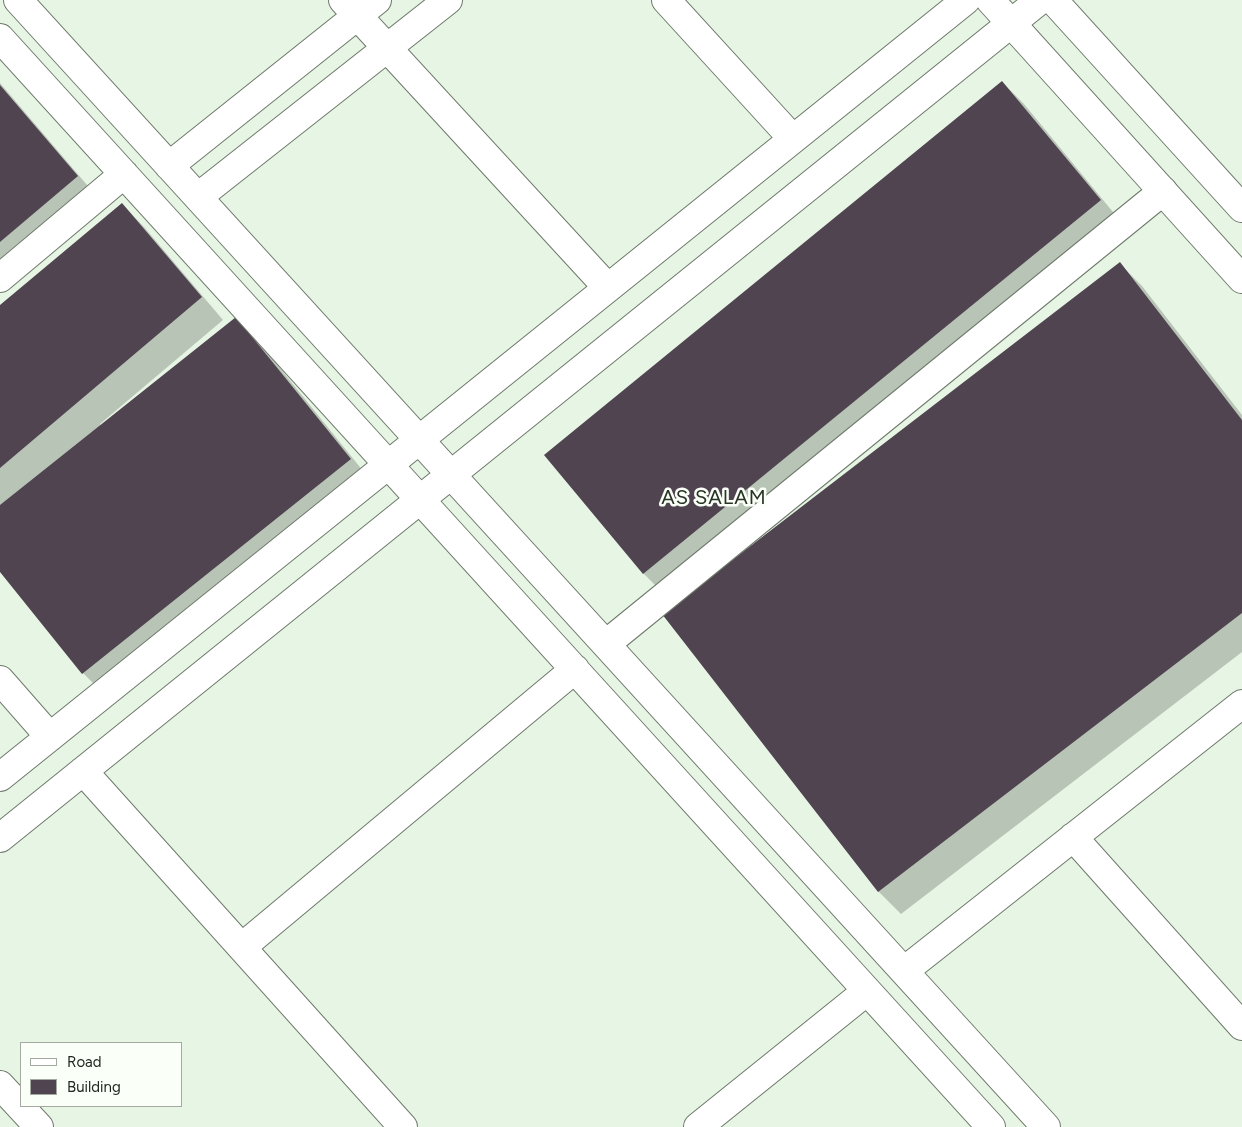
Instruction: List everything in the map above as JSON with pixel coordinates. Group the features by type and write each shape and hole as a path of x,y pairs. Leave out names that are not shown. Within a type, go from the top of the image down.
{"street":[{"path":"18,0 1046,1127"},
{"path":"198,197 448,0"},
{"path":"666,0 793,139"},
{"path":"0,777 966,0"},
{"path":"990,0 1242,279"},
{"path":"0,838 1040,0"},
{"path":"1053,0 1242,208"},
{"path":"169,166 359,5 387,48 608,288"},
{"path":"0,38 991,1127"},
{"path":"0,278 124,174"},
{"path":"606,644 1163,191"},
{"path":"242,947 575,670"},
{"path":"0,680 50,737"},
{"path":"904,971 1242,704"},
{"path":"83,771 403,1127"},
{"path":"1073,837 1242,1026"},
{"path":"698,1127 867,991"},
{"path":"0,1085 20,1107"},
{"path":"20,1107 39,1127"}],"building":[{"path":"1002,81 1101,200 643,574 544,455"},
{"path":"0,85 78,176 0,242"},
{"path":"122,203 202,297 0,468 0,305"},
{"path":"1120,262 1242,420 1242,613 878,892 662,614"},
{"path":"236,317 351,459 82,674 0,572 0,505"}],"district":[{"name":"AS SALAM","path":"714,498"}]}
